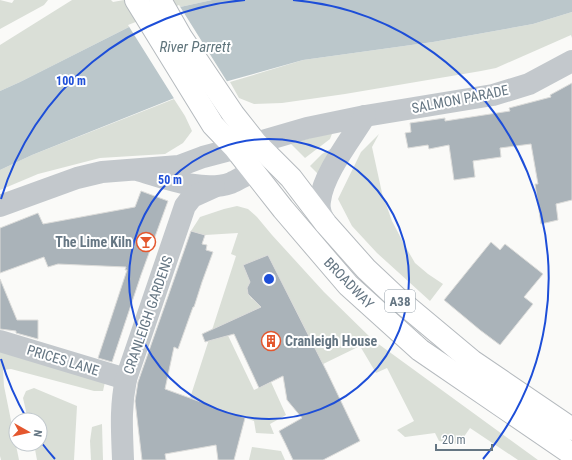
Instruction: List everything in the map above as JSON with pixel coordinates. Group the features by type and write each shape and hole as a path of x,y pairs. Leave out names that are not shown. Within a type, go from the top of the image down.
{"main road":[{"name":"A38","path":"136,0 213,125"},
{"name":"BROADWAY","path":"160,0 181,37 233,114 256,143 292,178 326,224 366,269 399,300 472,361 572,429"},
{"name":"BROADWAY","path":"213,125 235,148 252,172 348,285 386,320 420,350 572,454"}],"street":[{"name":"SALMON PARADE","path":"0,206 77,178 102,172 180,166 203,157 307,128 366,116 493,95 529,84 572,61"},
{"path":"326,224 321,215 319,202 322,190 336,162 366,116"},
{"path":"203,157 209,142 213,125"},
{"path":"252,172 256,143"},
{"name":"SALMON PARADE","path":"137,170 193,185 214,187 231,183 252,172"},
{"name":"CRANLEIGH GARDENS","path":"123,460 121,431 122,400 126,379 186,206 192,197 214,187"},
{"name":"PRICES LANE","path":"0,341 126,379"}],"shaded area":[{"path":"0,0 12,3 14,0 48,0 44,5 0,29"},
{"path":"72,0 111,0 113,2 124,0 212,0 180,7 129,27 0,91 0,45"},
{"path":"572,12 572,38 571,35 496,68 345,94 282,103 254,104 239,98 230,82 303,60 433,42 533,24"},
{"path":"174,99 185,116 192,131 183,143 165,154 100,158 38,174 0,190 0,170 32,155"},
{"path":"333,131 330,139 305,158 291,144"},
{"path":"379,134 372,147 382,193 392,221 415,263 443,284 430,301 377,253 352,226 338,199 361,152"},
{"path":"341,143 321,177 310,166 322,154"},
{"path":"237,206 248,209 257,217 324,292 373,340 538,460 518,460 470,428 459,444 439,441 435,433 405,437 397,430 414,421 387,368 376,373 360,346 319,366 319,358 268,255 244,265 250,282 247,288 248,294 252,299 271,302 223,325 254,390 271,382 286,415 270,424 274,434 256,433 254,421 190,398 236,256 231,254 238,233 205,235 191,231 200,217"},
{"path":"0,348 105,382 103,391 94,391 11,369 3,370 4,386 9,412 8,412 8,452 17,452 19,460 1,460"},
{"path":"34,388 77,406 74,460 37,460 36,452 48,452 48,412 26,412 23,398 26,391"},
{"path":"102,424 103,460 91,460 90,441 92,427"},
{"path":"252,447 281,451 285,460 249,460"}],"water":[{"name":"River Parrett","path":"212,0 572,0 572,12 533,24 433,42 303,60 192,91 32,155 0,170 0,91 129,27 180,7"}],"pier":[{"path":"179,5 228,83 192,93 175,100 128,25"}],"building":[{"path":"572,83 572,200 556,204 558,220 541,224 535,184 538,184 531,144 500,148 501,157 473,161 475,177 454,180 449,145 429,149 428,145 408,148 405,133 411,132 410,123 445,118 445,121 510,111 509,108 551,97 550,95"},
{"path":"141,191 168,201 112,362 98,358 127,270 125,270 126,267 58,264 48,267 44,257 0,273 0,228 38,213 43,224 135,207"},
{"path":"191,231 205,235 202,244 207,245 206,250 213,252 178,349 174,347 165,389 245,418 234,460 218,460 216,445 165,454 166,460 142,460 135,401 138,382"},
{"path":"491,242 500,250 505,244 543,274 524,297 533,304 500,345 444,300"},
{"name":"Cranleigh House","path":"268,255 360,441 323,460 293,460 279,431 302,418 287,400 283,376 259,388 234,334 205,342 202,334 261,307 248,294 247,288 250,282 243,265"},
{"path":"0,279 17,320 38,320 38,339 16,333 16,331 0,329"}],"place":[{"name":"The Lime Kiln","path":"146,242"},
{"name":"Cranleigh House","path":"271,341"}]}
